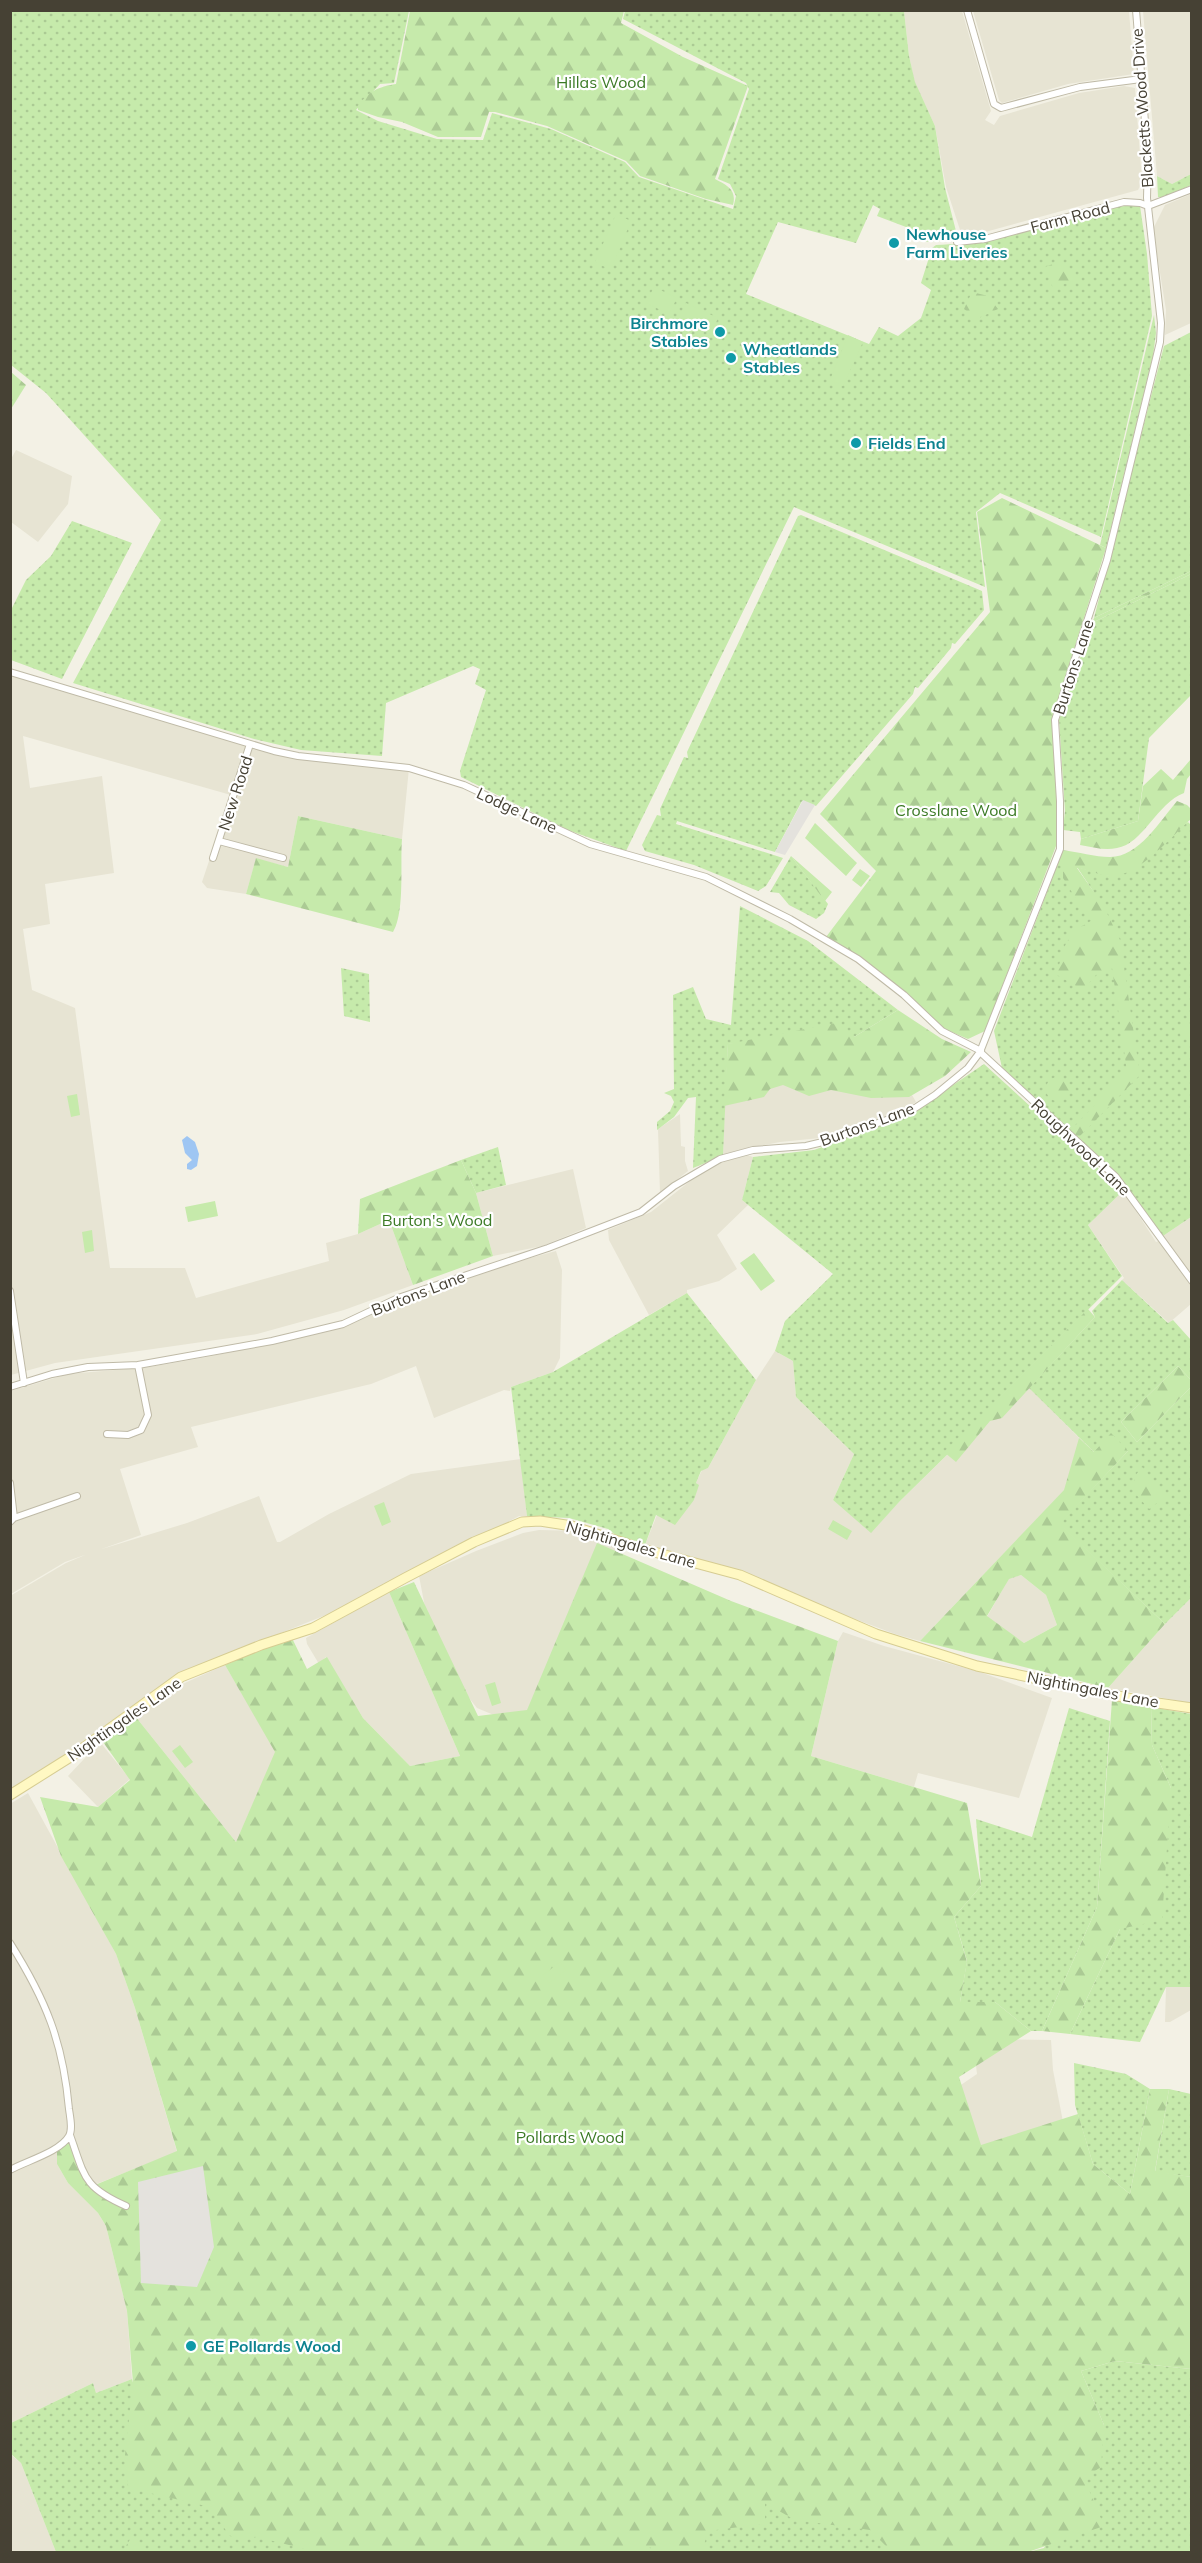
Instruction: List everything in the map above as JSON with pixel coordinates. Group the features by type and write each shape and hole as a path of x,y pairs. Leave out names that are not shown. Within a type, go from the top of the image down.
{"main road":[{"name":"Nightingales Lane","path":"10,1795 72,1756 181,1677 261,1645 313,1628 474,1542 522,1522 540,1521 572,1526 643,1549 740,1575 876,1634 977,1666 1137,1700 1191,1708"}],"street":[{"path":"967,10 994,104 998,107 1080,87 1141,79"},
{"name":"Blacketts Wood Drive","path":"1136,10 1148,159 1148,206"},
{"path":"1148,206 1191,189"},
{"name":"Farm Road","path":"957,242 985,239 1124,202 1148,206"},
{"name":"Burtons Lane","path":"10,1387 52,1374 88,1367 138,1365 272,1341 343,1324 398,1298 548,1248 640,1212 674,1186 720,1159 753,1150 806,1146 909,1112 935,1095 968,1068 980,1052 1060,849 1060,801 1055,720 1107,561 1160,342 1161,323 1148,206"},
{"name":"Lodge Lane","path":"10,672 250,744 298,756 409,768 464,785 590,844 706,878 781,914 858,959 904,995 942,1031 980,1052"},
{"name":"New Road","path":"213,858 250,744"},
{"name":"New Road","path":"219,841 283,858"},
{"name":"Roughwood Lane","path":"980,1052 1116,1177 1191,1281"},
{"path":"10,1291 24,1383"},
{"path":"107,1434 128,1436 141,1430 148,1415 138,1365"},
{"path":"10,1483 12,1520 77,1496"},
{"path":"10,1943 36,1985 56,2032 68,2089 70,2135 86,2180 105,2197 126,2206"},
{"path":"10,2170 58,2147 70,2135"}],"shaded area":[{"path":"904,11 962,11 991,111 985,120 994,125 1000,116 1079,93 1124,86 1135,88 1142,182 1138,190 967,237 962,236 946,187 935,126 915,83 909,56"},
{"path":"973,11 1129,11 1134,74 1068,84 1002,103 999,100"},
{"path":"1143,11 1191,11 1191,174 1172,184 1157,176"},
{"path":"1191,194 1191,323 1165,335 1166,310 1153,229 1165,205"},
{"path":"16,450 72,476 68,504 38,542 11,522 11,459"},
{"path":"10,672 275,751 409,768 402,839 298,816 288,867 256,859 246,894 207,888 202,882 231,795 23,736 30,788 102,776 114,873 45,884 50,924 23,929 32,990 75,1008 110,1268 185,1268 196,1298 329,1261 326,1243 358,1234 389,1220 413,1285 344,1310 257,1334 55,1363 11,1375"},
{"path":"803,800 815,805 785,855 775,852"},
{"path":"888,1053 916,1102 903,1110 820,1138 780,1142 743,1149 723,1156 726,1072"},
{"path":"680,1114 681,1146 685,1147 688,1171 660,1193 658,1129"},
{"path":"747,1155 753,1157 742,1200 748,1205 717,1235 737,1269 719,1281 687,1290 687,1293 649,1315 609,1240 608,1230 651,1212 704,1170 730,1158"},
{"path":"573,1169 586,1228 542,1246 493,1256 476,1193"},
{"path":"1123,1191 1156,1242 1159,1241 1191,1285 1191,1304 1169,1323 1122,1280 1124,1278 1088,1225"},
{"path":"1191,1217 1191,1274 1163,1236"},
{"path":"556,1251 562,1270 560,1358 553,1372 511,1387 510,1391 504,1390 434,1418 416,1366 371,1384 191,1427 198,1447 120,1469 141,1535 65,1562 11,1594 11,1391 68,1374 150,1367 318,1333 357,1321 433,1289 489,1269"},
{"path":"775,1351 793,1361 796,1397 854,1454 833,1500 871,1532 1023,1381 1097,1456 920,1641 895,1634 679,1553 645,1545 657,1515 694,1500 698,1485 696,1483 702,1470 708,1468 756,1380"},
{"path":"521,1459 527,1516 519,1516 371,1597 178,1674 11,1792 10,1596 66,1563 92,1552 187,1523 259,1496 277,1542 280,1542 329,1514 411,1474"},
{"path":"539,1530 581,1531 617,1548 551,1725 501,1718 477,1708 434,1654 419,1576 476,1551 523,1533"},
{"path":"1021,1575 1046,1595 1057,1625 1024,1643 987,1617 1009,1578"},
{"path":"389,1592 460,1756 410,1766 363,1718 326,1657 319,1664 307,1644 306,1638"},
{"path":"1191,1598 1191,1703 1108,1688 1165,1624"},
{"path":"843,1632 884,1646 980,1672 1052,1698 1019,1798 918,1773 914,1787 811,1756 838,1641"},
{"path":"225,1665 276,1752 236,1842 135,1716 146,1706 178,1686"},
{"path":"100,1742 130,1779 98,1807 68,1776"},
{"path":"28,1793 116,1954 135,2008 177,2152 94,2185 57,2164 68,2183 98,2213 106,2226 127,2311 132,2379 96,2393 93,2383 11,2423 10,1804"},
{"path":"1191,1982 1191,2010 1170,2022 1165,2022 1166,1987 1190,1987"},
{"path":"973,2039 1051,2040 1053,2070 1065,2132 977,2149 952,2091 977,2074"},
{"path":"203,2166 214,2247 197,2287 141,2283 138,2182"},
{"path":"10,2454 21,2463 56,2552 11,2552"}],"green space":[{"path":"10,11 409,11 394,83 380,84 356,110 378,121 437,139 483,140 492,113 551,129 625,162 639,177 733,209 736,196 730,184 718,179 749,89 746,83 623,19 625,11 904,11 909,56 915,82 935,126 945,188 956,231 954,240 921,242 906,227 877,216 880,209 873,205 856,243 778,222 746,294 869,344 879,327 898,336 921,318 931,290 921,283 932,248 936,245 962,244 1004,236 1105,208 1140,206 1152,316 1101,537 1000,493 976,512 985,587 794,507 626,851 568,830 461,777 460,771 486,690 475,684 480,669 473,666 386,703 382,756 301,750 254,739 73,683 161,520 46,393 11,365"},
{"name":"Hillas Wood","path":"410,11 624,11 621,23 683,57 748,86 715,179 732,192 733,205 706,199 640,176 626,161 547,126 495,112 489,112 481,137 438,137 402,122 358,110 358,106 370,93 396,84"},
{"path":"1191,174 1191,185 1165,197 1158,197 1157,176 1172,184"},
{"path":"616,214 631,221 611,270 595,262"},
{"path":"1058,262 1078,279 1053,288 1045,267"},
{"path":"654,287 677,298 669,314 646,303"},
{"path":"972,292 988,296 998,309 977,319 964,309"},
{"path":"686,303 718,318 711,334 678,319"},
{"path":"1154,315 1156,333 1153,356 1106,548 1100,545"},
{"path":"1191,332 1191,571 1094,618 1164,346"},
{"path":"848,335 863,342 843,386 830,380"},
{"path":"11,372 26,385 11,409"},
{"name":"Crosslane Wood","path":"1002,498 1106,548 1052,719 1057,802 1056,846 985,1031 968,1039 945,1029 859,958 826,937 876,871 820,814 990,612 977,512"},
{"path":"801,515 982,591 984,610 955,644 952,643 951,648 918,688 915,687 913,694 816,806 802,801 775,852 677,821 676,824 783,858 766,886 758,891 694,865 645,851 642,845 657,815 661,816 660,809 684,757 688,758 687,752 798,516"},
{"path":"72,521 132,543 62,679 11,660 11,610 26,580 51,556"},
{"path":"1191,571 1191,574 1092,623 1094,618"},
{"path":"1191,574 1191,695 1149,738 1138,821 1081,839 1080,832 1063,830 1065,811 1059,720 1092,623"},
{"path":"1191,759 1191,774 1187,779 1184,793 1166,805 1135,839 1126,845 1112,849 1080,845 1081,839 1138,821 1143,786 1161,769 1173,780"},
{"path":"1177,801 1191,809 1191,819 1142,864 1131,871 1109,876 1077,868 1104,907 1120,940 1140,1075 1078,1138 1070,1131 1127,1071 1112,968 1096,975 1083,990 1057,975 1064,947 1072,935 1095,919 1083,910 1063,878 1063,850 1104,857 1121,855 1148,837"},
{"path":"298,816 402,839 401,900 393,932 246,894 256,858 288,867"},
{"path":"1188,822 1191,825 1191,1217 1163,1236 1119,1177 1002,1068 994,1031 1063,850 1095,894 1077,867 1110,876"},
{"path":"815,823 857,863 846,876 805,838"},
{"path":"791,856 828,904 824,913 816,919 789,905 779,893 770,892"},
{"path":"791,856 832,892 825,901"},
{"path":"860,869 870,876 861,887 852,880"},
{"path":"740,906 808,941 898,1010 854,1037 728,1044 723,1156 693,1168 696,1097 688,1098 674,1117 657,1130 657,1122 670,1111 674,1102 671,1096 664,1093 674,1089 673,995 693,987 706,1019 731,1025"},
{"path":"341,968 369,974 370,1022 344,1016"},
{"path":"898,1010 942,1039 971,1052 945,1076 909,1097 871,1098 831,1090 809,1096 783,1085 770,1089 764,1097 724,1106 728,1044 836,1023 854,1037"},
{"path":"1187,1022 1191,1025 1191,1037 1181,1038 1179,1028"},
{"path":"984,1064 1123,1191 1088,1225 1122,1276 994,1403 996,1407 900,1501 871,1533 833,1500 854,1454 796,1397 793,1361 775,1351 785,1321 833,1274 742,1200 753,1157 814,1150 909,1115"},
{"path":"1058,1077 1063,1078 1069,1084 1069,1094 1063,1100 1058,1101 1053,1100 1047,1094 1046,1089 1047,1084 1053,1078"},
{"path":"77,1094 80,1115 71,1117 67,1096"},
{"path":"498,1147 506,1185 476,1193 461,1160"},
{"name":"Burton's Wood","path":"461,1160 476,1193 493,1256 413,1285 389,1220 358,1234 360,1199"},
{"path":"215,1201 218,1216 188,1222 185,1207"},
{"path":"92,1230 94,1251 85,1253 82,1232"},
{"path":"754,1253 775,1281 761,1291 740,1263"},
{"path":"1122,1280 1168,1323 1173,1320 1191,1340 1191,1380 1178,1366 1121,1422 1137,1442 1191,1387 1191,1598 1165,1624 1059,1524 1128,1451 1094,1452 1029,1388 1095,1317 1092,1311"},
{"path":"687,1293 756,1380 708,1468 701,1471 696,1483 699,1485 694,1500 675,1525 656,1515 645,1545 617,1536 608,1529 569,1518 527,1516 511,1387 553,1372"},
{"path":"1088,1309 1095,1317 1002,1418 990,1421 956,1462 944,1452"},
{"path":"1178,1366 1191,1380 1191,1387 1137,1442 1121,1422"},
{"path":"1111,1433 1128,1451 1060,1524 1165,1624 1108,1688 920,1641 1064,1490 1079,1438 1094,1452","holes":["1021,1575 1046,1595 1057,1625 1024,1643 987,1616 1009,1579"]},
{"path":"1142,1467 1166,1496 1149,1509 1133,1491 1135,1476"},
{"path":"384,1502 391,1522 382,1526 374,1506"},
{"path":"833,1520 852,1531 847,1540 828,1529"},
{"name":"Pollards Wood","path":"597,1543 731,1601 838,1641 811,1756 967,1803 981,1886 954,1917 967,1962 960,2002 995,2002 1031,2031 959,2077 981,2145 1078,2114 1093,2164 1130,2194 1150,2089 1169,2089 1155,2171 1191,2177 1191,2369 1115,2361 1081,2371 1104,2425 1101,2467 1084,2478 1104,2526 1028,2552 892,2552 870,2530 795,2520 765,2503 765,2524 708,2531 702,2552 653,2552 650,2547 637,2552 385,2552 381,2549 377,2552 317,2552 257,2537 241,2541 229,2535 210,2507 128,2488 125,2455 133,2383 127,2311 106,2226 98,2213 68,2183 57,2164 57,2150 68,2143 77,2143 84,2169 95,2185 177,2151 135,2008 116,1954 61,1856 40,1797 98,1807 130,1780 103,1742 135,1716 236,1842 275,1752 225,1665 291,1636 307,1669 327,1657 363,1718 410,1766 460,1756 389,1592 414,1582 478,1716 527,1710"},
{"path":"495,1682 501,1703 492,1706 485,1685"},
{"path":"1112,1700 1151,1707 1152,1745 1171,1788 1162,1920 1120,1929 1070,2034 1042,2031 1097,1907"},
{"path":"1151,1707 1191,1714 1190,1987 1166,1987 1140,2042 1070,2034 1120,1929 1171,1788 1152,1745"},
{"path":"1069,1708 1110,1721 1097,1907 1042,2031 1031,2031 995,2002 960,2002 967,1961 954,1917 981,1886 976,1819 1032,1837"},
{"path":"180,1745 193,1762 185,1768 172,1751"},
{"path":"560,1962 566,1970 549,1983 543,1975"},
{"path":"1074,2063 1126,2074 1150,2089 1130,2194 1093,2164 1075,2105"},
{"path":"1169,2089 1191,2094 1191,2177 1155,2172"},
{"path":"1115,2361 1191,2369 1191,2552 1028,2552 1044,2548 1084,2477 1104,2425 1081,2371"},
{"path":"132,2379 154,2459 343,2521 397,2552 56,2552 21,2463 11,2454 11,2423 93,2383 96,2393"},
{"path":"834,2493 901,2552 622,2552 748,2495"},
{"path":"131,2538 145,2547 140,2552 122,2552"}],"water":[{"path":"187,1136 195,1142 199,1154 197,1166 191,1170 187,1169 187,1164 192,1160 185,1153 182,1140"}],"place":[{"name":"Newhouse Farm Liveries","path":"894,243"},
{"name":"Birchmore Stables","path":"720,332"},
{"name":"Wheatlands Stables","path":"731,358"},
{"name":"Fields End","path":"856,443"},
{"name":"GE Pollards Wood","path":"191,2346"}]}
